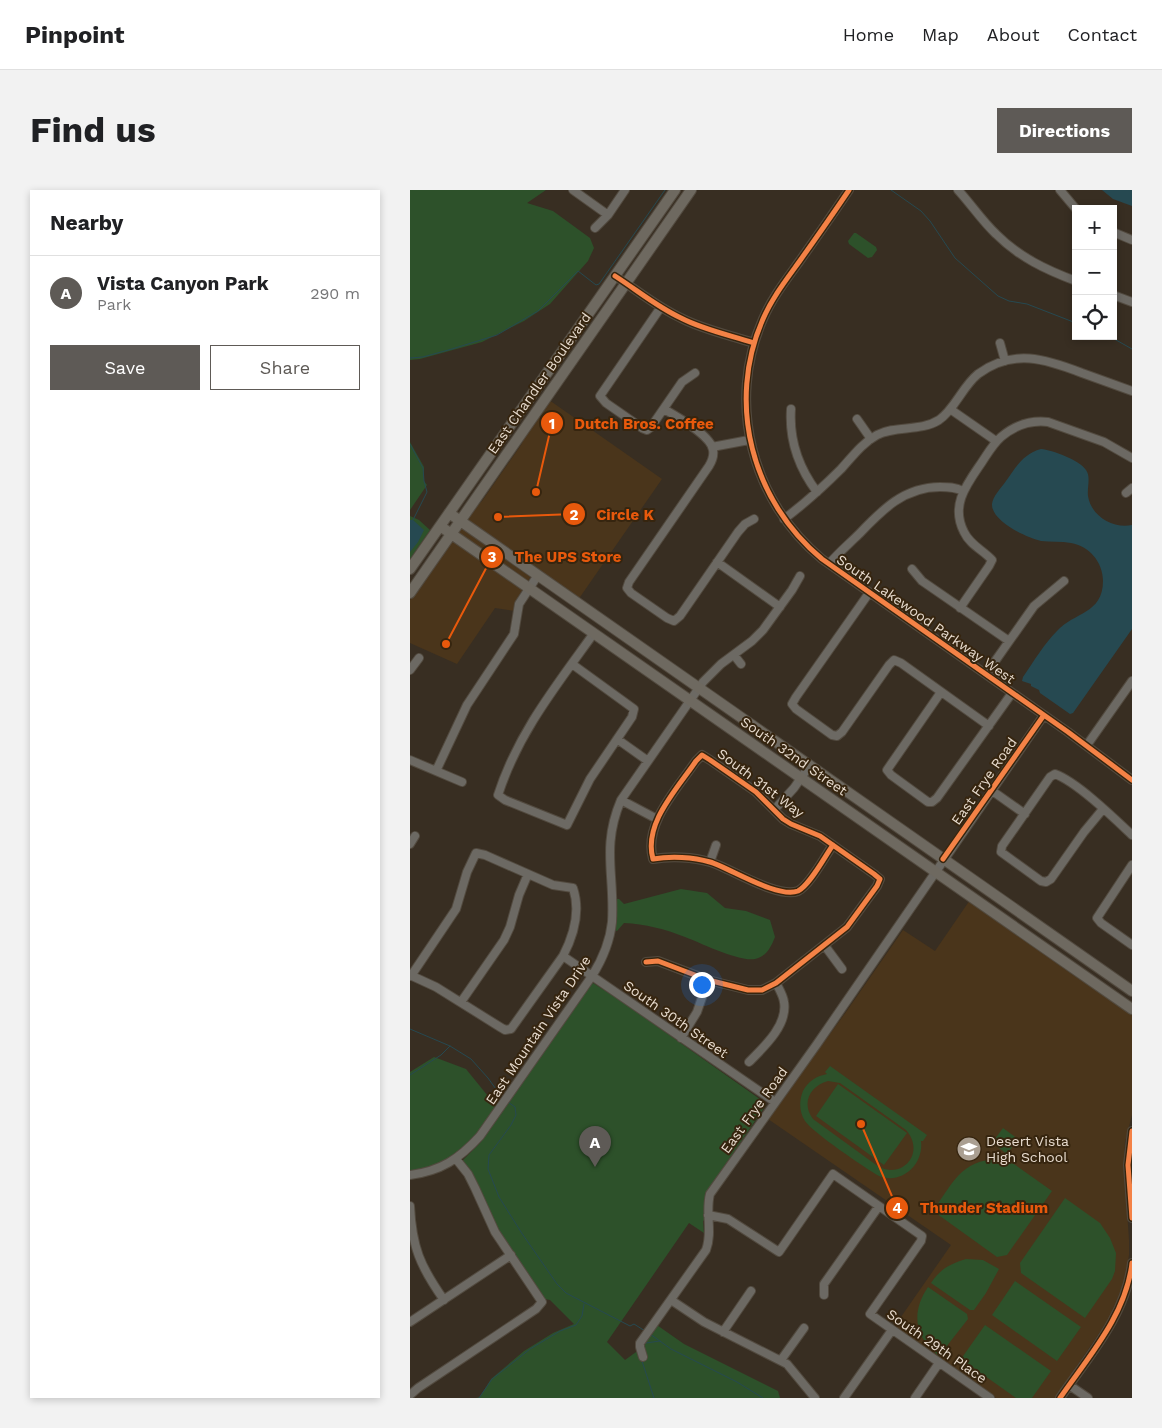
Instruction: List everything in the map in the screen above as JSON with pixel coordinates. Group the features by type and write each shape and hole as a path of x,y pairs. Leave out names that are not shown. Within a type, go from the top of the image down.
{"main road":[{"name":"East Chandler Boulevard","path":"410,569 675,190"},
{"name":"East Chandler Boulevard","path":"410,593 691,190"},
{"name":"South 32nd Street","path":"449,513 1132,991"},
{"name":"South 32nd Street","path":"440,526 1132,1010"}],"street":[{"path":"573,190 608,215"},
{"path":"595,228 608,215 625,190"},
{"name":"South Lakewood Parkway West","path":"849,190 773,299 754,343 746,393 749,440 756,465 766,488 784,519 801,541 829,564 1087,745 1132,780"},
{"path":"958,190 994,233 1017,252 1035,264 1072,279"},
{"path":"1060,190 1073,205"},
{"path":"1117,234 1132,240"},
{"path":"615,276 661,307 692,324 754,343"},
{"path":"1117,296 1132,302"},
{"path":"661,307 600,396 606,403 647,430 682,382 695,373"},
{"path":"1000,344 1005,361"},
{"path":"784,519 817,492 870,439 886,431 918,427 940,419 950,409 968,383 991,366 1005,361 1031,358 1048,360 1132,391"},
{"path":"664,409 704,435 714,452 709,466 626,588 674,621 680,616 738,532 754,518"},
{"path":"791,409 790,428 796,452 803,470 817,492"},
{"path":"950,409 996,441"},
{"path":"856,419 870,439"},
{"path":"960,608 990,566 992,560 972,543 965,534 960,522 959,503 962,491 996,441 1017,426 1033,421 1048,422 1104,442 1132,458"},
{"path":"712,446 749,440"},
{"path":"829,564 885,507 905,494 936,487 956,488 962,491"},
{"path":"717,562 780,607"},
{"path":"912,569 922,581 1009,641"},
{"path":"436,771 467,705 514,634 519,604 538,575"},
{"name":"East Mountain Vista Drive","path":"410,1175 434,1170 456,1159 480,1136 592,976 603,957 611,929 609,845 613,822 621,800 699,688 716,668 758,636 800,576"},
{"path":"986,674 1034,606 1064,581"},
{"path":"869,593 792,704 832,735 837,736 842,732 894,660 901,663 989,726"},
{"path":"572,664 634,710 632,717 590,779 567,825 514,804 498,795 527,729 572,664 594,633"},
{"path":"734,655 741,664"},
{"path":"410,670 418,658"},
{"path":"1087,745 1132,681"},
{"path":"941,692 886,770 890,775 928,802 932,802 1012,693"},
{"name":"East Frye Road","path":"643,1357 640,1347 647,1332 706,1250 709,1242 707,1206 710,1194 817,1044 1044,715"},
{"path":"617,739 648,761"},
{"name":"South 31st Way","path":"657,818 702,755 756,792 791,824 820,836 880,879 851,923 825,946"},
{"path":"410,760 462,782"},
{"path":"774,810 810,765"},
{"path":"1103,809 1084,832 1051,879 1046,882 1001,852 1002,846 1050,778 1055,774 1072,784 1103,809 1132,835"},
{"path":"991,790 1025,814"},
{"path":"621,800 657,818 650,848 653,859 662,857 710,862 754,883 785,891 797,891 808,882 833,845"},
{"path":"410,844 415,836"},
{"path":"710,862 716,845"},
{"path":"476,853 485,855 528,874 553,884 573,888 576,896 575,931 562,956 510,1029 505,1030 461,1002 411,975 456,908 467,872 476,853"},
{"path":"1132,866 1129,877 1097,918 1101,923 1132,945"},
{"path":"461,1002 504,940 510,927 518,894 528,874"},
{"path":"646,962 658,961 708,980 754,991 762,990 776,983 825,946 842,969"},
{"name":"South 30th Street","path":"562,956 775,1102"},
{"path":"682,1038 697,1012 708,980"},
{"path":"750,1062 771,1039 781,1021 784,1000 776,983"},
{"path":"1132,1131 1128,1159 1132,1218"},
{"path":"410,1395 536,1309 542,1302 492,1226 468,1174 456,1159"},
{"path":"708,1215 728,1219 779,1252 833,1174 879,1206 824,1284 824,1295"},
{"path":"410,1206 416,1251 444,1300"},
{"name":"South 29th Place","path":"879,1206 922,1236 921,1241 870,1314 990,1398"},
{"path":"410,1322 511,1255"},
{"path":"1060,1398 1115,1317 1130,1286 1132,1263"},
{"path":"723,1332 751,1291"},
{"path":"671,1300 696,1318 781,1360 792,1369 815,1398"},
{"path":"781,1360 804,1328"},
{"path":"844,1398 892,1330"},
{"path":"915,1398 939,1363"},
{"path":"1069,1385 1088,1398"}],"shaded area":[{"path":"549,400 662,479 578,600 535,570 519,595 515,611 495,608 457,664 410,643 410,600 470,513 482,501 521,445 529,429"},
{"name":"Desert Vista High School","path":"970,900 1076,977 1091,984 1132,1013 1132,1115 1125,1142 1124,1166 1129,1240 1125,1281 1109,1319 1055,1398 996,1398 894,1327 951,1245 768,1119 903,930 935,951"}],"green space":[{"path":"410,190 546,190 527,203 553,211 590,238 594,248 588,261 550,304 524,321 482,342 410,360"},
{"path":"854,233 876,247 877,250 872,257 868,258 849,244 848,241"},
{"path":"410,442 424,467 424,481 427,485 410,510"},
{"path":"410,516 419,520 430,530 410,559"},
{"path":"681,889 707,893 725,908 746,911 770,920 775,937 768,951 763,956 755,959 740,958 655,927 624,923 617,931 611,929 611,899 619,899 624,904"},
{"path":"593,983 766,1105 707,1191 704,1205 704,1233 689,1223 607,1342 625,1360 636,1352 654,1323 684,1344 778,1391 780,1398 476,1398 480,1397 491,1379 524,1351 553,1333 574,1324 550,1300 545,1299 540,1293 497,1229 463,1160 480,1143"},
{"path":"434,1057 466,1069 492,1101 502,1105 456,1159 410,1175 410,1072"},
{"path":"830,1066 927,1135 921,1141 919,1157 910,1171 896,1178 879,1176 828,1141 805,1121 800,1106 803,1091 813,1079 827,1074 825,1072","holes":["828,1081 840,1083 906,1130 911,1138 913,1154 904,1166 888,1170 879,1167 813,1119 808,1107 809,1096 812,1091"]},
{"path":"838,1084 907,1133 884,1165 816,1116"},
{"path":"1003,1128 1018,1139 1007,1154 992,1143"},
{"path":"998,1159 1014,1164 1052,1191 1007,1255 997,1257 933,1211 952,1183 966,1169 985,1160"},
{"path":"1065,1198 1100,1223 1110,1238 1116,1253 1115,1271 1112,1279 1085,1318 1021,1273 1020,1263"},
{"path":"966,1259 983,1260 999,1269 974,1310 970,1310 931,1283 946,1268"},
{"path":"1015,1281 1081,1327 1057,1361 992,1315"},
{"path":"928,1287 967,1314 968,1319 939,1356 924,1341 918,1324 919,1306"},
{"path":"985,1325 1051,1371 1032,1398 1016,1398 961,1359"}],"water":[{"path":"1102,190 1132,190 1132,206 1113,199"},
{"path":"1041,449 1065,456 1083,466 1088,476 1090,503 1098,515 1111,523 1125,526 1132,525 1132,629 1073,713 1070,714 1040,693 1031,684 1022,681 1039,653 1057,631 1093,606 1098,600 1102,592 1103,581 1101,567 1089,551 1078,545 1041,541 1011,528 997,517 992,504 998,492 1020,462 1029,454"},
{"path":"410,520 413,520 424,530 410,552"}],"waterway":[{"path":"410,358 423,357 497,335 538,311 578,271 596,285 599,284 665,190"},
{"path":"891,190 921,211 955,258 998,296 1009,301 1027,304 1072,321"},
{"path":"1116,340 1132,349"},
{"path":"410,444 423,468 427,492 413,520"},
{"path":"410,1029 450,1046 471,1059 503,1099"},
{"path":"410,1075 441,1055 450,1046"},
{"path":"508,1102 515,1107 516,1115 489,1155 488,1169 499,1197 557,1284 566,1293 630,1326 634,1324 645,1331"},
{"path":"479,1398 492,1379 530,1349 560,1331 576,1325 582,1316 584,1304"},
{"path":"650,1334 671,1349 737,1382 763,1398"},
{"path":"646,1343 660,1341"},
{"path":"642,1361 654,1398"}],"cycle path":[{"path":"849,190 775,296 763,319 752,351 747,384 747,417 752,449 763,480 778,509 798,535 822,559 1068,732 1132,780"},
{"path":"615,276 672,314 708,329 754,343"},
{"path":"943,859 1044,715"},
{"path":"646,962 658,961 708,980 748,990 762,990 776,983 847,927 880,879 874,874 820,836 783,819 756,792 702,755 671,795 657,820 651,846 653,859 682,858 703,860 719,865 767,887 789,892 798,891 803,888 817,870 830,850 833,845"},
{"path":"1132,1131 1128,1165 1132,1218"},
{"path":"1060,1398 1105,1334 1122,1300 1132,1263"}],"place":[{"name":"Dutch Bros. Coffee","path":"536,492"},
{"name":"Circle K","path":"498,517"},
{"name":"The UPS Store","path":"446,644"},
{"name":"Thunder Stadium","path":"861,1124"},
{"name":"Desert Vista High School","path":"969,1149"},
{"name":"Vista Canyon Park","path":"595,1167"}]}
